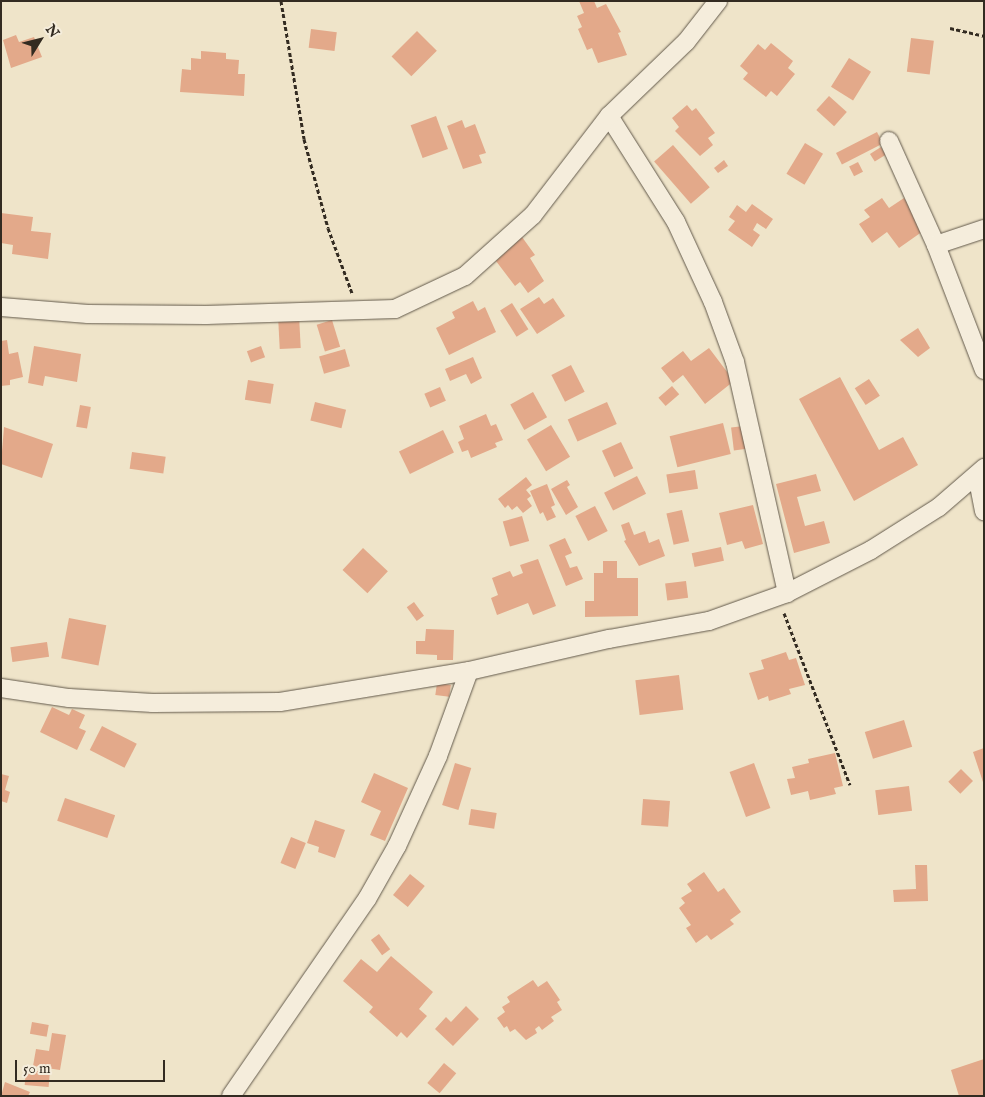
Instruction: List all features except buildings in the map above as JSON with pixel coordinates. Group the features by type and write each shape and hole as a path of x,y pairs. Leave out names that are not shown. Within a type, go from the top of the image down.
{"street":[{"path":"1,307 98,314 395,309 465,276 533,215 610,116 686,42 718,1"},
{"path":"610,116 676,222 716,311 735,362 782,594"},
{"path":"889,140 936,245 984,370"},
{"path":"936,245 984,229"},
{"path":"1,688 69,698 153,703 280,702 469,671 609,639 709,621 782,594 872,550 940,507 980,472"},
{"path":"980,472 984,511"},
{"path":"231,1096 367,899 397,846 438,756 469,671"}],"path":[{"path":"281,1 304,139 328,228 359,310"},
{"path":"950,28 984,36"},
{"path":"782,594 850,786"}]}
